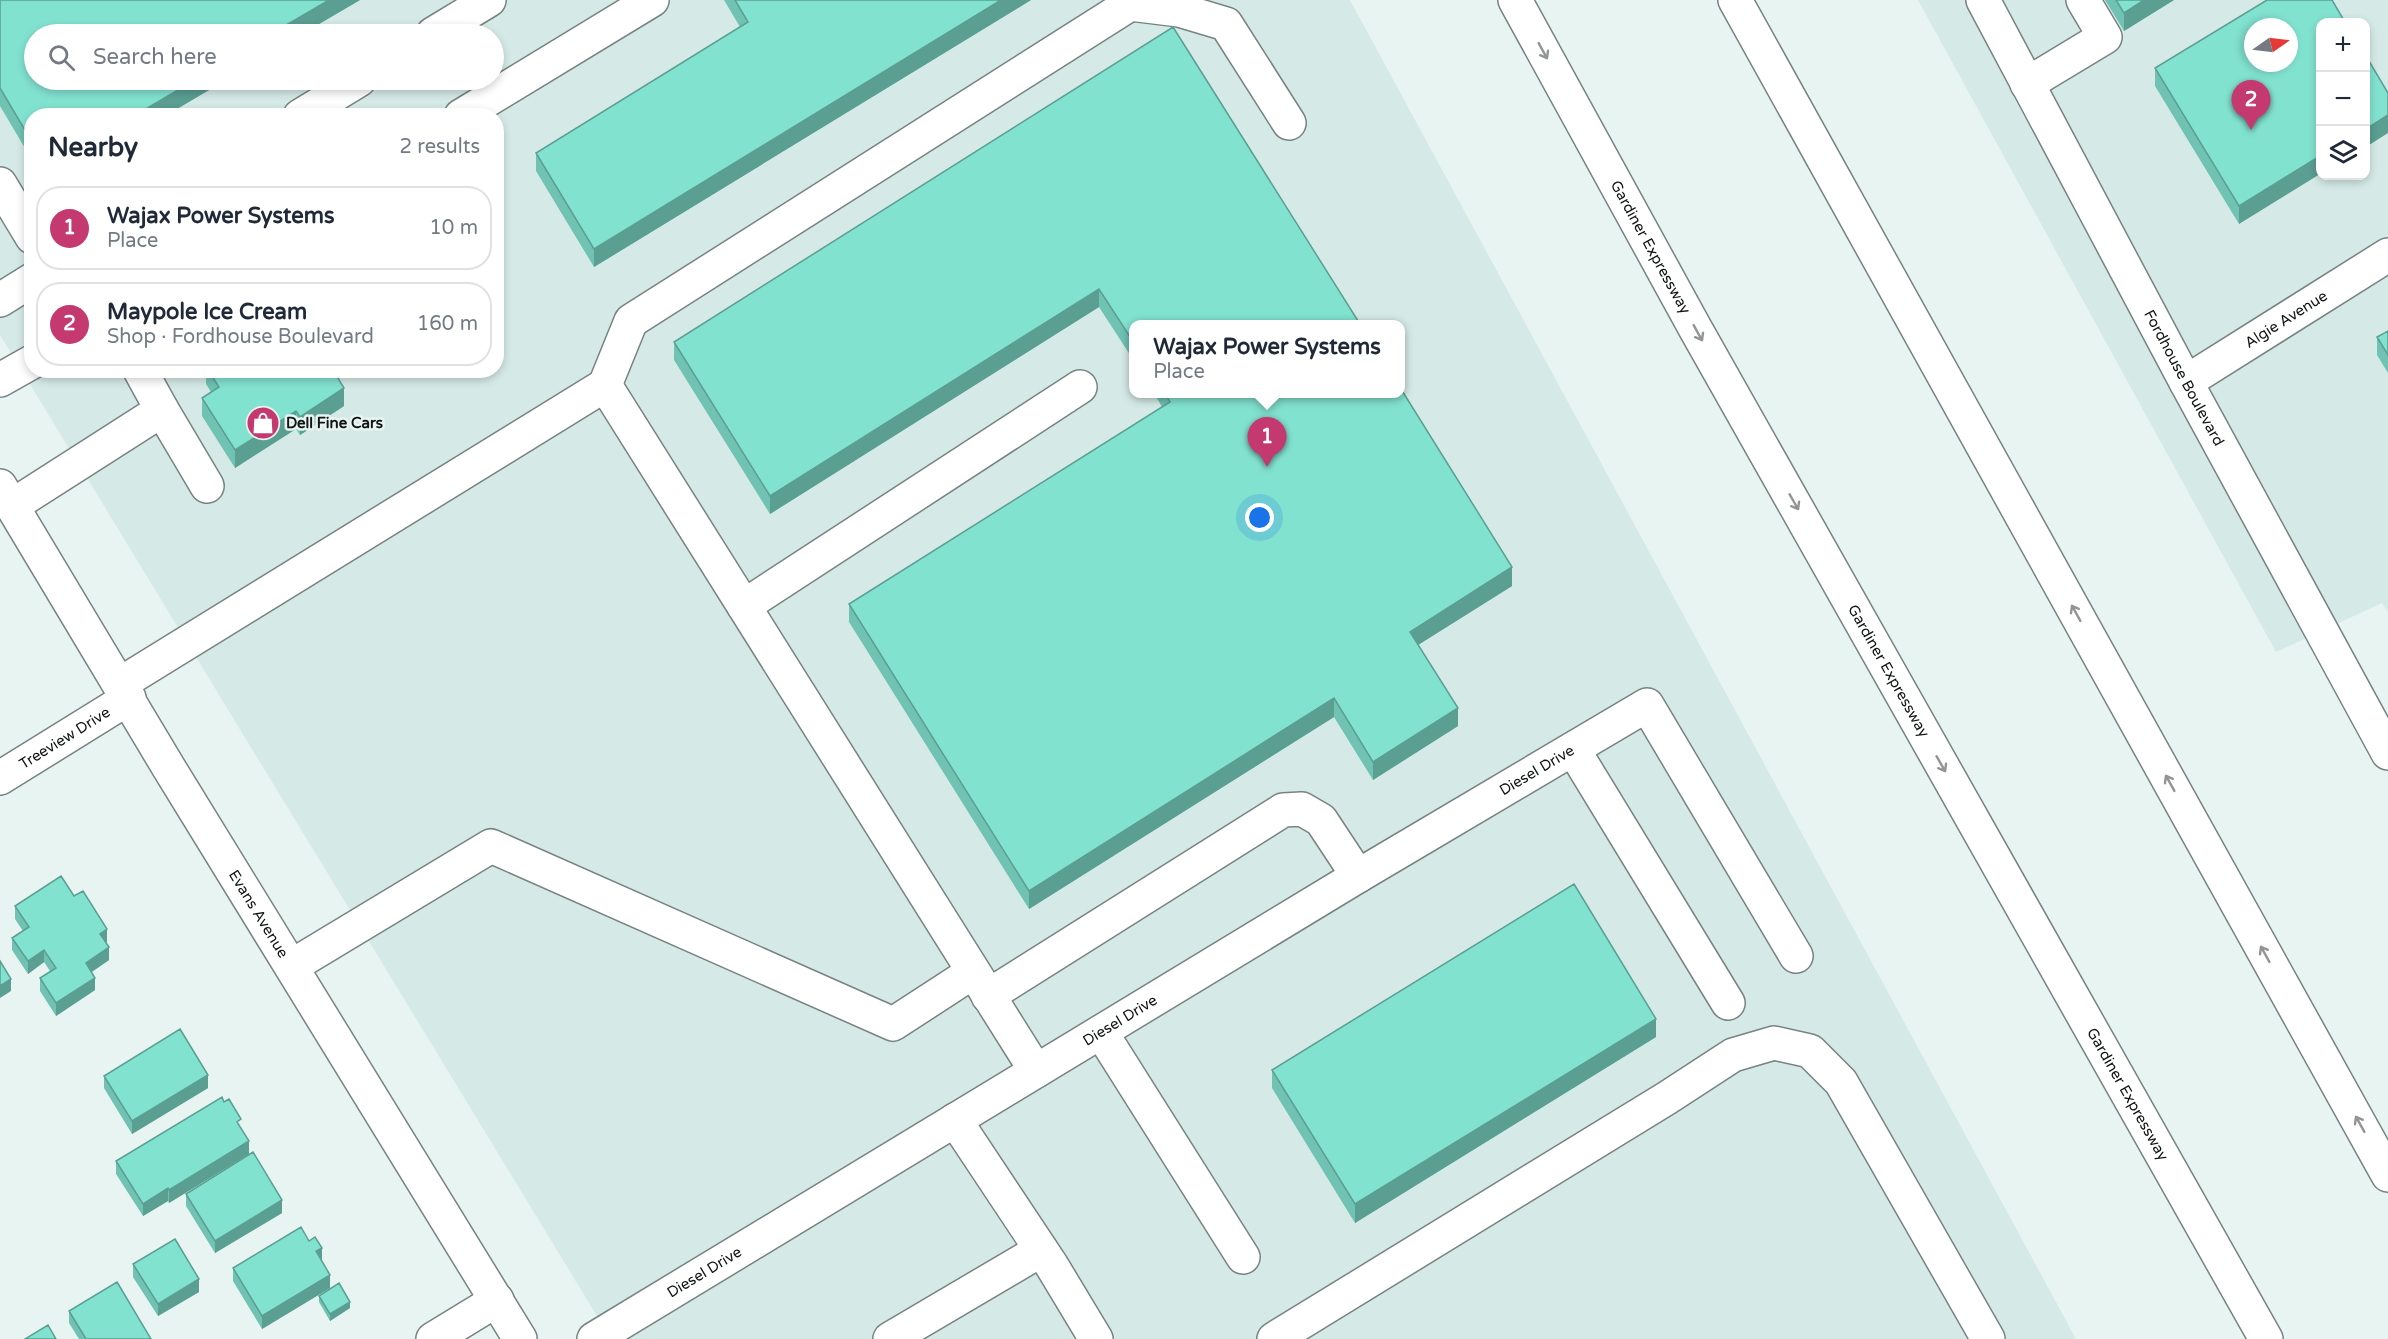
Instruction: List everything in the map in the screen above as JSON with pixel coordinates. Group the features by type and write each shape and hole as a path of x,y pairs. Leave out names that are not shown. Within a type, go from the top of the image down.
{"main road":[{"path":"449,24 489,0"},
{"path":"504,90 652,0"},
{"name":"Gardiner Expressway","path":"1515,0 1695,328 2266,1339"},
{"path":"1735,0 2388,1175"},
{"name":"Fordhouse Boulevard","path":"1983,0 2186,382 2388,753"},
{"path":"2027,84 2104,37 2083,0"},
{"path":"1036,1071 605,385 631,321 1130,4 1179,9 1226,24 1289,123"},
{"path":"313,108 343,90"},
{"path":"474,108 504,90"},
{"path":"0,184 24,224"},
{"name":"Algie Avenue","path":"2186,382 2388,255"},
{"path":"0,300 24,285"},
{"path":"0,380 24,366"},
{"path":"144,378 207,486"},
{"name":"Treeview Drive","path":"0,778 124,691 605,385"},
{"path":"744,606 1080,387"},
{"path":"6,496 162,410"},
{"name":"Evans Avenue","path":"6,496 520,1339"},
{"name":"Diesel Drive","path":"594,1339 1358,876 1647,705 1796,956"},
{"path":"1573,749 1728,1003"},
{"path":"292,966 491,846 894,1024 981,984 1283,810 1302,809 1322,820 1358,876"},
{"path":"1101,1032 1243,1257"},
{"path":"1274,1339 1734,1055 1774,1044 1810,1051 1841,1082 1988,1339"},
{"path":"956,1120 1096,1339"},
{"path":"890,1339 1041,1250"},
{"path":"433,1339 497,1300"}],"shaded area":[{"path":"0,0 1350,0 2076,1339 611,1339 26,378 504,378 504,108 24,108 24,374 0,335"},
{"path":"1918,0 2388,0 2388,612 2382,603 2276,652"}],"building":[{"path":"0,0 329,0 288,24 24,24 24,90 178,90 148,108 24,108 24,128 0,88"},
{"path":"735,0 1001,0 594,249 536,153 748,22"},
{"path":"2116,0 2144,0 2124,13"},
{"path":"2267,0 2332,0 2343,18 2316,18 2316,158 2239,206 2155,68"},
{"path":"1173,27 1357,320 1129,320 1129,335 1099,289 770,496 674,342"},
{"path":"2370,63 2388,93 2388,115 2370,126"},
{"path":"2388,331 2388,355 2377,337"},
{"name":"Dell Fine Cars","path":"213,378 338,378 344,388 300,417 296,411 235,450 202,398 219,387"},
{"path":"1405,395 1512,567 1410,632 1458,708 1373,762 1334,698 1029,891 849,604 1170,402 1168,398 1405,398"},
{"path":"61,876 74,896 83,891 107,929 100,934 109,947 86,963 95,978 56,1003 40,978 56,968 44,950 28,961 12,938 29,927 15,906"},
{"path":"1574,884 1656,1019 1355,1204 1272,1070"},
{"path":"0,961 11,979 0,986"},
{"path":"180,1029 208,1075 132,1121 104,1076"},
{"path":"222,1097 224,1102 229,1099 241,1119 237,1122 249,1141 143,1204 116,1161"},
{"path":"253,1152 282,1200 215,1241 186,1194"},
{"path":"301,1227 309,1241 315,1237 322,1248 316,1251 330,1275 262,1316 233,1268"},
{"path":"175,1239 199,1279 158,1304 133,1264"},
{"path":"117,1282 151,1339 86,1339 69,1311"},
{"path":"339,1283 350,1302 330,1314 319,1296"},
{"path":"48,1325 56,1339 25,1339"}],"place":[{"name":"Maypole Ice Cream","path":"2251,130"},
{"name":"Dell Fine Cars","path":"263,423"},
{"name":"Wajax Power Systems","path":"1267,467"}]}
